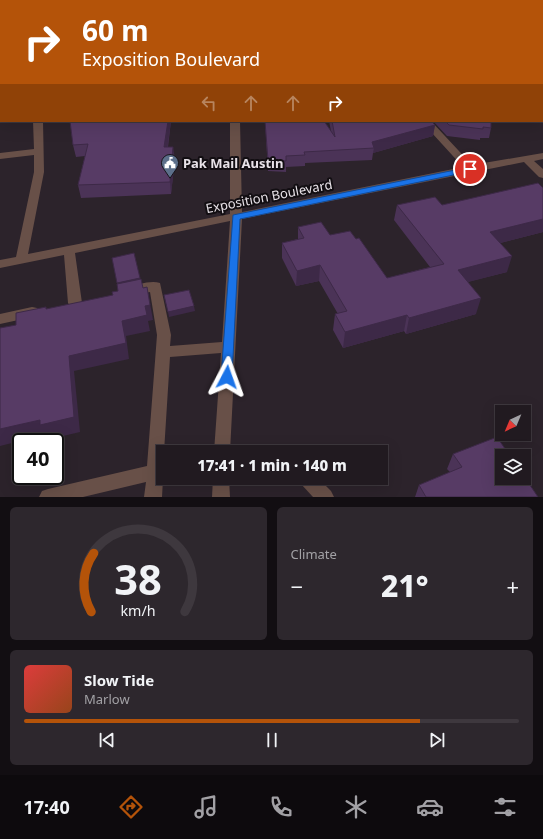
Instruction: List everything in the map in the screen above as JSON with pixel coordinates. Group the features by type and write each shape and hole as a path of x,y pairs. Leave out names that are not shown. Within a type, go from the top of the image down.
{"street":[{"path":"21,260 39,172 38,122"},
{"path":"222,445 236,217 235,122"},
{"path":"427,122 470,169"},
{"path":"0,156 38,151"},
{"name":"Exposition Boulevard","path":"0,264 470,169 543,156"},
{"path":"526,159 543,175"},
{"path":"69,250 75,303"},
{"path":"119,294 155,286 164,335 162,352 160,445"},
{"path":"60,306 90,300"},
{"path":"0,319 45,310"},
{"path":"162,352 229,347"},
{"path":"48,497 156,473"},
{"path":"154,497 156,485"},
{"path":"221,485 221,497"},
{"path":"314,485 325,497"}],"building":[{"path":"70,122 168,122 164,147 173,147 170,182 78,185 88,144 73,145"},
{"path":"265,122 325,122 335,137 332,122 432,122 435,125 372,142 374,148 304,152 305,155 286,156 286,161 268,160"},
{"path":"446,122 491,122 491,128 483,127 483,129 449,125"},
{"path":"538,183 543,188 543,219 490,232 512,256 458,270 481,298 409,318 407,315 345,332 335,314 347,311 320,265 297,271 282,243 304,238 298,227 321,222 330,235 350,231 356,239 359,238 387,278 444,264 397,205 435,197 442,205"},
{"path":"134,253 140,278 117,283 112,258"},
{"path":"141,279 143,288 147,287 150,305 145,306 147,315 122,321 126,343 69,356 74,417 40,425 40,420 0,429 0,328 16,325 16,313 46,307 46,309 113,295 112,292 118,291 117,284"},
{"path":"189,290 194,306 168,312 164,295"},
{"path":"495,438 495,441 500,441 505,449 495,449 495,485 530,485 538,497 426,497 419,485 462,467 453,454"}],"place":[{"name":"Pak Mail Austin","path":"170,178"}],"route":[{"path":"227,377 236,217 470,169"}]}
